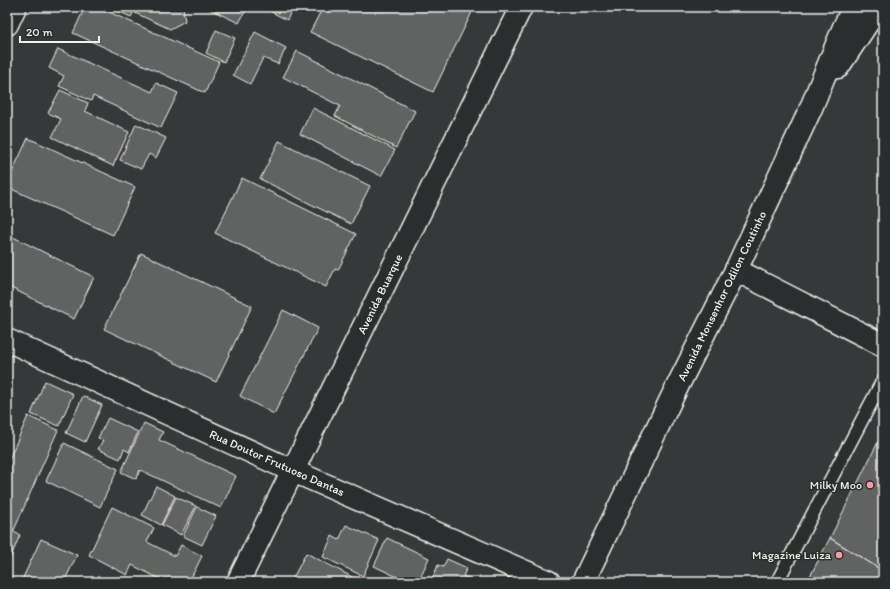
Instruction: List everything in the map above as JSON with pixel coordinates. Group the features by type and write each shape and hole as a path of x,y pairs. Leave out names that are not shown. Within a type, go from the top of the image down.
{"main road":[{"path":"7,24 15,7"},
{"name":"Avenida Buarque","path":"238,582 521,7"},
{"name":"Avenida Monsenhor Odilon Coutinho","path":"583,582 675,391 736,270 811,108 844,27 854,7"},
{"path":"811,108 878,7"},
{"path":"736,270 883,345"},
{"name":"Rua Doutor Frutuoso Dantas","path":"7,340 293,471 548,582"}],"lane":[{"path":"777,582 883,380"}],"building":[{"path":"85,7 98,7 219,62 205,93 73,33"},
{"path":"109,7 136,7 131,17"},
{"path":"138,7 183,7 185,21 170,29 135,13"},
{"path":"205,7 245,7 247,8 239,23"},
{"path":"262,7 293,7 287,20"},
{"path":"323,7 474,8 433,92 310,32"},
{"path":"216,30 235,38 224,62 206,53"},
{"path":"255,32 286,48 278,64 263,58 250,84 233,75"},
{"path":"58,49 152,92 156,83 178,93 161,128 93,96 91,101 59,86 64,76 49,68"},
{"path":"297,51 415,111 396,148 335,116 340,106 283,77"},
{"path":"60,90 88,103 85,111 129,132 113,166 52,137 61,119 48,113"},
{"path":"313,108 395,150 381,176 300,134"},
{"path":"136,124 166,138 156,158 149,154 141,169 120,160"},
{"path":"28,138 135,187 113,235 7,187 7,183"},
{"path":"279,141 370,186 351,224 260,179"},
{"path":"242,178 356,234 338,270 335,269 326,287 215,233"},
{"path":"7,234 94,277 74,319 7,286"},
{"path":"141,253 252,306 216,382 104,329"},
{"path":"283,310 318,328 274,414 240,396"},
{"path":"45,381 73,394 59,426 31,414"},
{"path":"83,396 102,405 85,442 66,433"},
{"path":"28,416 58,430 14,530 7,527 7,464"},
{"path":"108,418 138,432 129,452 124,449 120,459 98,449 103,440 98,438"},
{"path":"144,423 163,432 159,440 236,476 221,508 140,470 136,479 121,472"},
{"name":"Milky Moo","path":"883,432 883,571 830,538"},
{"path":"64,443 118,469 100,507 46,481"},
{"path":"156,486 175,496 161,525 142,515"},
{"path":"176,497 196,506 181,535 162,525"},
{"path":"112,507 154,528 147,542 175,556 181,545 202,556 189,582 166,582 132,565 127,575 89,555"},
{"path":"197,507 216,516 202,545 183,536"},
{"path":"346,525 379,540 363,576 323,557 332,536 339,540"},
{"path":"7,529 20,535 7,566"},
{"path":"387,538 429,558 418,582 408,582 374,566"},
{"name":"Magazine Luiza","path":"830,538 883,571 883,582 807,582"},
{"path":"41,539 77,555 64,582 21,582"},
{"path":"306,553 358,580 357,582 291,582"},
{"path":"447,559 467,568 463,576 478,582 431,582 438,565 443,567"}],"place":[{"name":"Milky Moo","path":"870,485"},
{"name":"Magazine Luiza","path":"839,555"}]}
